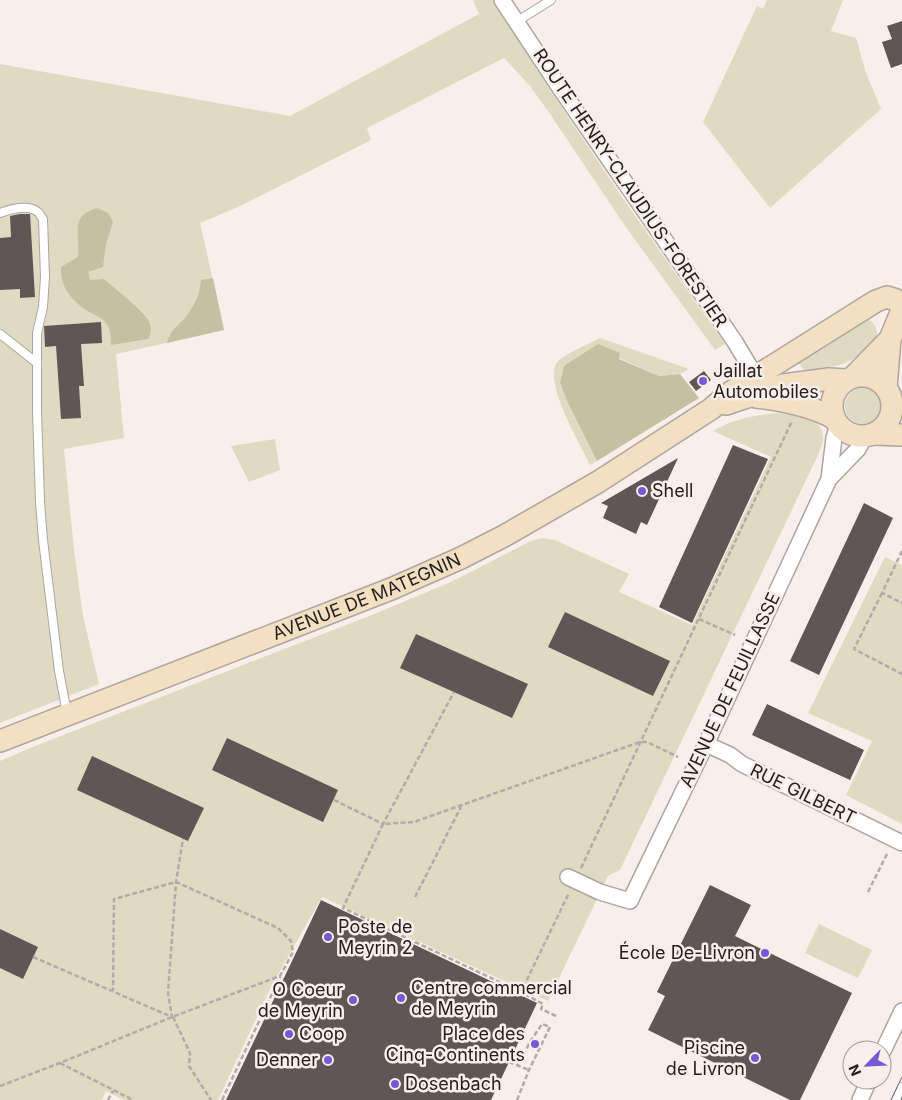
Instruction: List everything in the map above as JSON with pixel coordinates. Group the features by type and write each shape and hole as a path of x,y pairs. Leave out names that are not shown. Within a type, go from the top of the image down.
{"main road":[{"name":"AVENUE DE MATEGNIN","path":"753,387 876,301 887,297 902,302"},
{"path":"836,422 832,412 832,400 837,389 850,379 890,339 902,310"},
{"path":"869,435 885,425 889,418 892,403 890,339"},
{"path":"850,379 860,376 874,379 892,397"},
{"name":"AVENUE DE MATEGNIN","path":"0,741 391,589 461,558 586,490 712,409 731,392 753,387 829,379 850,379"},
{"path":"753,387 820,410 850,434 902,435"}],"street":[{"name":"ROUTE HENRY-CLAUDIUS-FORESTIER","path":"502,0 735,342 753,387"},
{"name":"AVENUE DE FEUILLASSE","path":"568,877 600,892 630,901 706,744 829,479 836,422"},
{"name":"AVENUE DE FEUILLASSE","path":"829,479 869,435"},
{"name":"RUE GILBERT","path":"706,744 730,755 742,764 902,843"},
{"path":"888,1040 902,1011"}],"lane":[{"path":"516,22 551,0"},
{"path":"0,213 9,209 30,209 38,212 43,219 45,277 37,334 36,410 42,540 68,715"},
{"path":"0,334 37,363"},
{"path":"896,1100 902,1087"}],"path":[{"path":"640,742 792,421"},
{"path":"902,551 854,649 902,674"},
{"path":"882,593 902,603"},
{"path":"698,619 734,635"},
{"path":"454,692 383,824 343,908 521,992"},
{"path":"334,800 383,824 414,822 640,742 647,742 678,758"},
{"path":"415,897 462,805"},
{"path":"182,839 176,882 168,993 172,1017 190,1052 189,1066 211,1100"},
{"path":"868,892 888,850"},
{"path":"113,991 114,899 176,882 278,928 285,934 291,942 293,952 222,1100"},
{"path":"33,957 172,1017"},
{"path":"0,1086 280,976"},
{"path":"516,1100 550,1027 542,1024 518,1066"},
{"path":"509,1062 529,1070"},
{"path":"60,1063 133,1100"},
{"path":"108,1100 113,1091"}],"shaded area":[{"path":"473,0 492,0 624,200 725,344 715,350 623,223 530,86 504,58 367,128 371,140 238,207 200,223 224,330 116,354 124,438 64,449 83,616 99,684 0,723 0,64 290,116 479,14"},
{"path":"767,0 843,0 831,31 856,38 866,73 881,109 770,208 703,122 757,6 763,9"},
{"path":"98,208 108,213 113,222 106,244 103,267 88,272 90,280 104,279 148,319 151,332 148,339 111,345 109,328 106,323 75,301 64,286 61,267 78,257 79,221 89,211"},
{"path":"213,278 224,330 167,343 172,332 195,303 201,280"},
{"path":"867,319 875,326 877,332 876,339 875,343 871,341 858,356 843,364 805,371 798,363"},
{"path":"600,338 689,369 680,374 659,376 619,358 560,383 597,461 590,465 559,400 554,374 556,364 559,361 570,353"},
{"path":"598,344 620,353 619,359 659,376 680,374 699,398 597,461 560,383 564,366"},
{"path":"863,388 875,394 881,406 875,418 863,424 851,418 845,406 851,394"},
{"path":"778,413 807,418 819,425 823,441 820,449 620,870 608,876 548,1001 322,897 272,985 218,1100 124,1100 106,1091 102,1100 0,1100 0,761 372,615 451,582 531,541 542,538 555,540 629,574 619,592 692,625 771,457 713,431 737,420"},
{"path":"275,439 280,470 249,482 231,446"},
{"path":"885,557 902,565 902,824 846,795 872,741 808,713"},
{"path":"819,924 872,950 858,978 805,953"}],"building":[{"path":"902,21 902,64 891,68 882,42 892,39 887,26"},
{"path":"30,214 35,297 20,298 20,289 0,290 0,238 11,237 10,216"},
{"path":"101,322 102,343 81,344 84,386 79,386 81,418 61,419 56,346 45,347 44,326"},
{"path":"704,371 711,380 696,391 689,382"},
{"path":"733,445 768,459 692,623 659,607"},
{"path":"678,458 647,525 641,522 636,534 603,518 608,506 601,503"},
{"path":"864,503 893,518 819,675 790,661"},
{"path":"565,612 670,661 653,696 548,647"},
{"path":"416,634 528,684 512,718 400,668"},
{"path":"767,704 864,750 850,780 752,735"},
{"path":"227,738 338,790 323,822 212,770"},
{"path":"92,756 204,808 188,841 77,790"},
{"path":"710,885 751,905 735,936 852,993 800,1100 790,1100 648,1030 665,996 657,992"},
{"name":"Centre commercial de Meyrin","path":"321,900 537,1003 491,1100 226,1100"},
{"path":"0,929 38,947 23,979 0,968"}],"tram line":[{"path":"891,1100 902,1077"}],"place":[{"name":"Jaillat Automobiles","path":"703,381"},
{"name":"Shell","path":"642,491"},
{"name":"Poste de Meyrin 2","path":"328,937"},
{"name":"École De-Livron","path":"765,953"},
{"name":"Centre commercial de Meyrin","path":"401,998"},
{"name":"O Coeur de Meyrin","path":"353,1000"},
{"name":"Coop","path":"289,1034"},
{"name":"Place des Cinq-Continents","path":"535,1044"},
{"name":"Piscine de Livron","path":"755,1058"},
{"name":"Denner","path":"328,1060"},
{"name":"Dosenbach","path":"395,1084"}]}
